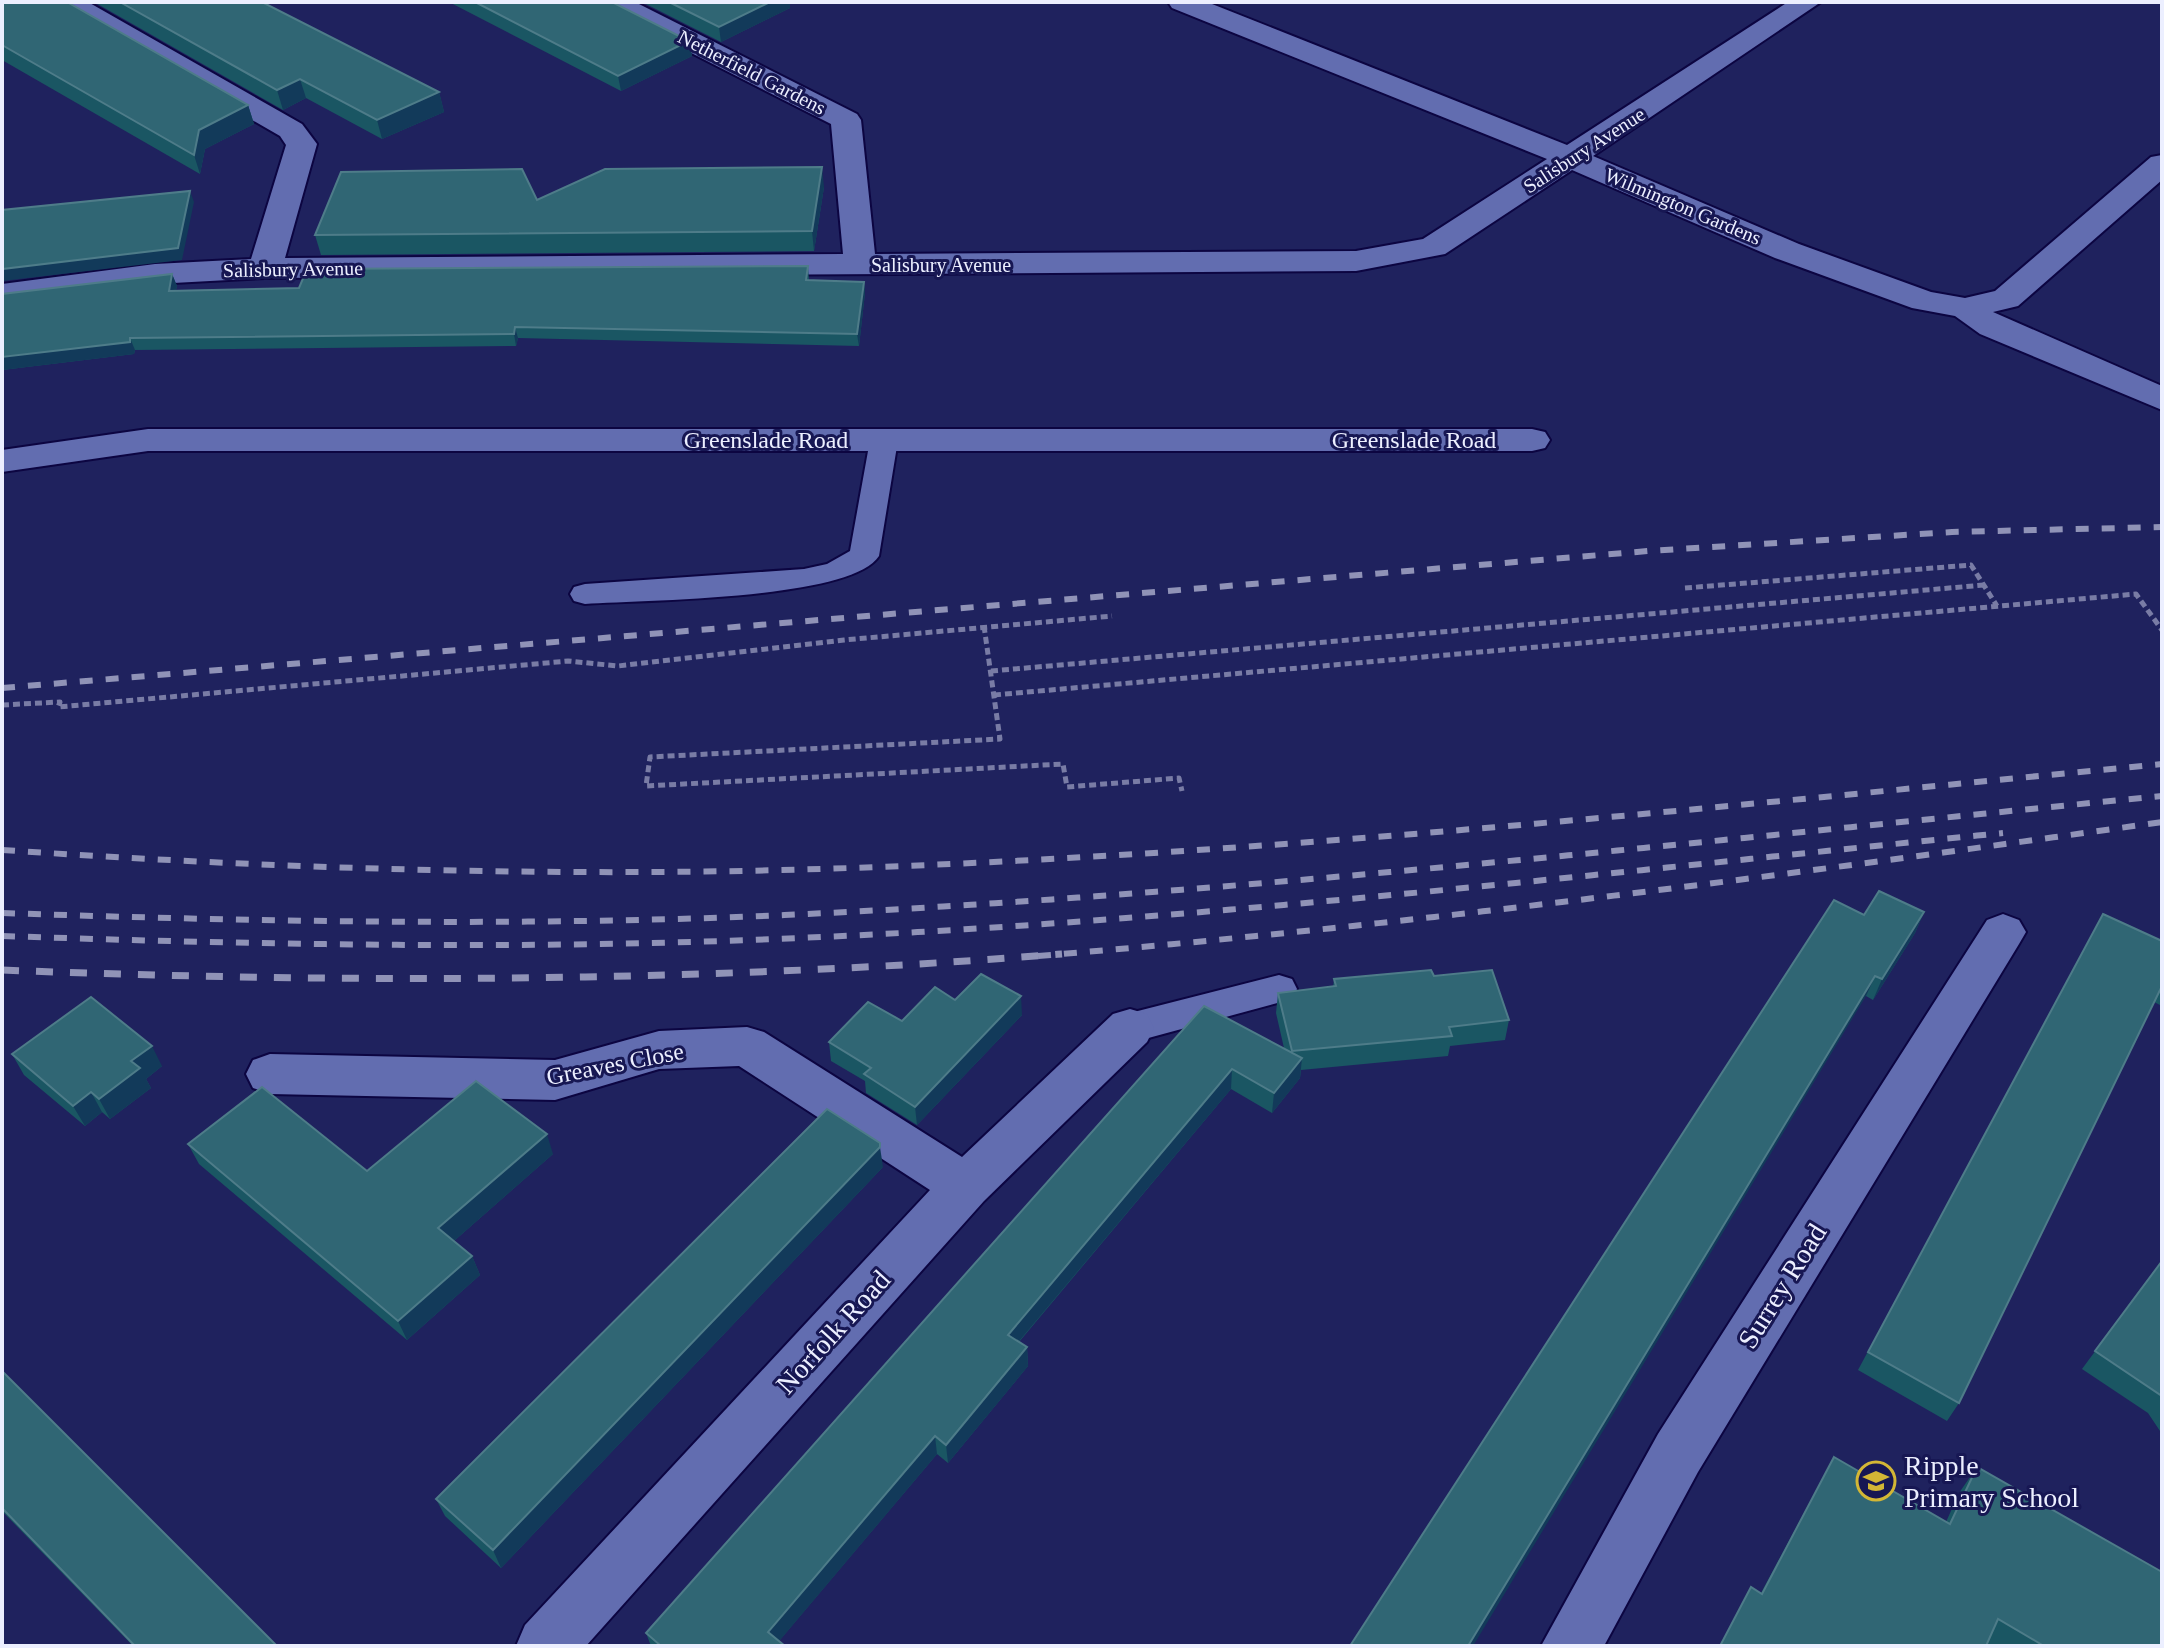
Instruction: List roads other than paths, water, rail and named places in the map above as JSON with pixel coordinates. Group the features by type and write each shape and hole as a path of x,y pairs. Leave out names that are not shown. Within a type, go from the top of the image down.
{"street":[{"path":"68,2 291,130 302,144 265,268"},
{"name":"Netherfield Gardens","path":"613,2 846,120 860,244 858,265"},
{"name":"Wilmington Gardens","path":"1182,2 1572,158 1787,251 1924,301 1965,308 2006,299 2162,164"},
{"path":"1227,21 1262,2"},
{"name":"Salisbury Avenue","path":"2,294 155,274 265,268 1356,261 1433,247 1807,2"},
{"name":"Wilmington Gardens","path":"1965,308 1992,327 2162,399"},
{"name":"Greenslade Road","path":"2,461 148,440 1532,440"},
{"name":"Surrey Road","path":"1571,1646 1678,1453 2003,932"},
{"name":"Norfolk Road","path":"546,1646 966,1186 1130,1028"},
{"name":"Greaves Close","path":"270,1074 555,1080 659,1050 747,1046 966,1186"}],"lane":[{"path":"585,594 804,579 836,572 864,556 884,440"},
{"path":"1130,1028 1279,989"}],"railway":[{"path":"2,688 1648,551 1952,532 2162,527"},
{"path":"2,850 426,870 638,872 850,868 1343,840 2162,764"},
{"path":"2,913 404,922 606,921 807,914 1316,879 2162,796"},
{"path":"1059,954 1460,914 2162,822"},
{"path":"2,936 300,944 500,945 798,938 1251,908 2003,833"},
{"path":"2,970 267,977 532,978 797,970 1059,954"},
{"path":"1038,956 1059,954"}],"place":[{"name":"Ripple Primary School","path":"1876,1481"}]}
